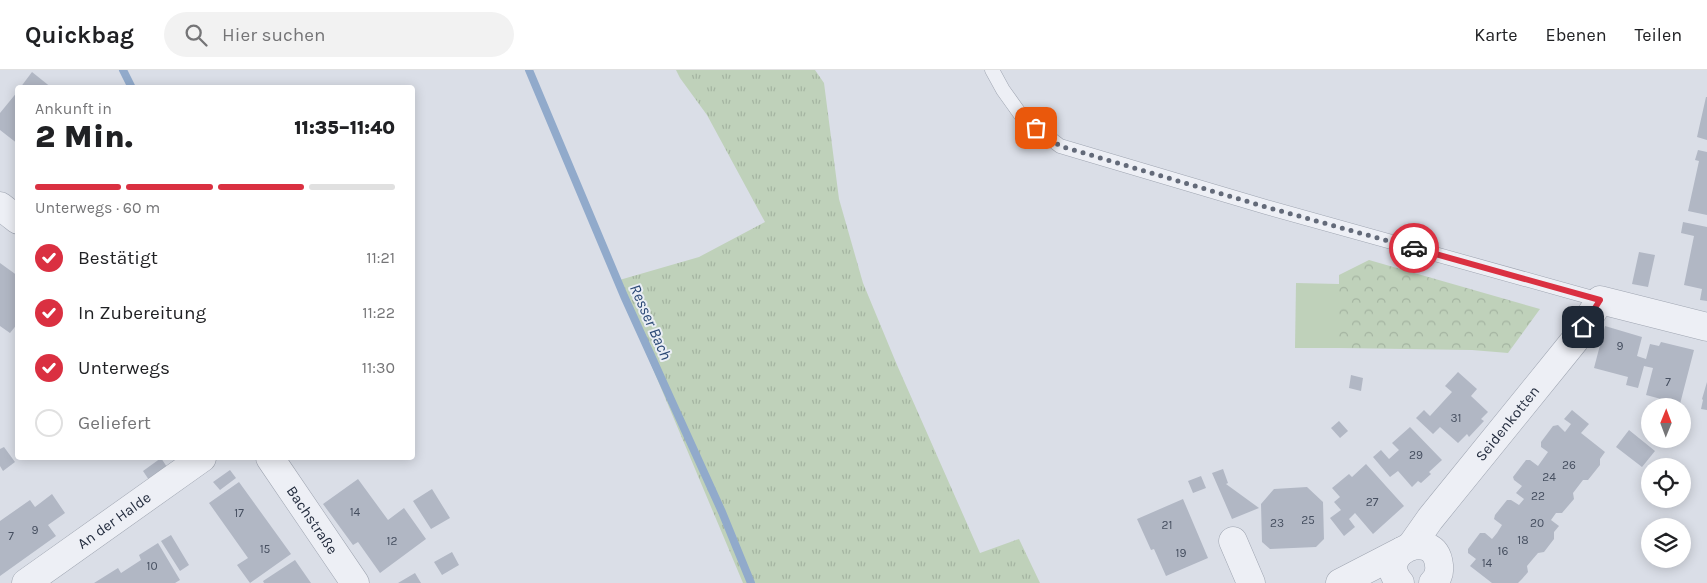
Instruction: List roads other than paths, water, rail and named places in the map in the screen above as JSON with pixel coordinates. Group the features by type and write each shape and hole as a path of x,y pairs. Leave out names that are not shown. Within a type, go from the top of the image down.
{"street":[{"path":"0,206 15,218"},
{"path":"1600,300 1707,327"},
{"name":"Seidenkotten","path":"1400,583 1394,571 1395,560 1575,340 1600,300"},
{"name":"An der Halde","path":"26,583 199,460"},
{"name":"Bachstraße","path":"271,460 355,583"},
{"path":"1233,541 1251,583"},
{"path":"1406,548 1423,546 1432,551 1438,560 1440,571 1433,583"},
{"name":"Seidenkotten","path":"1340,583 1406,548"}],"lane":[{"path":"992,70 1003,90 1023,118 1060,146 1266,207 1600,300"}],"waterway":[{"path":"123,70 130,85"},
{"name":"Resser Bach","path":"529,70 624,296 722,512 751,583"}]}
